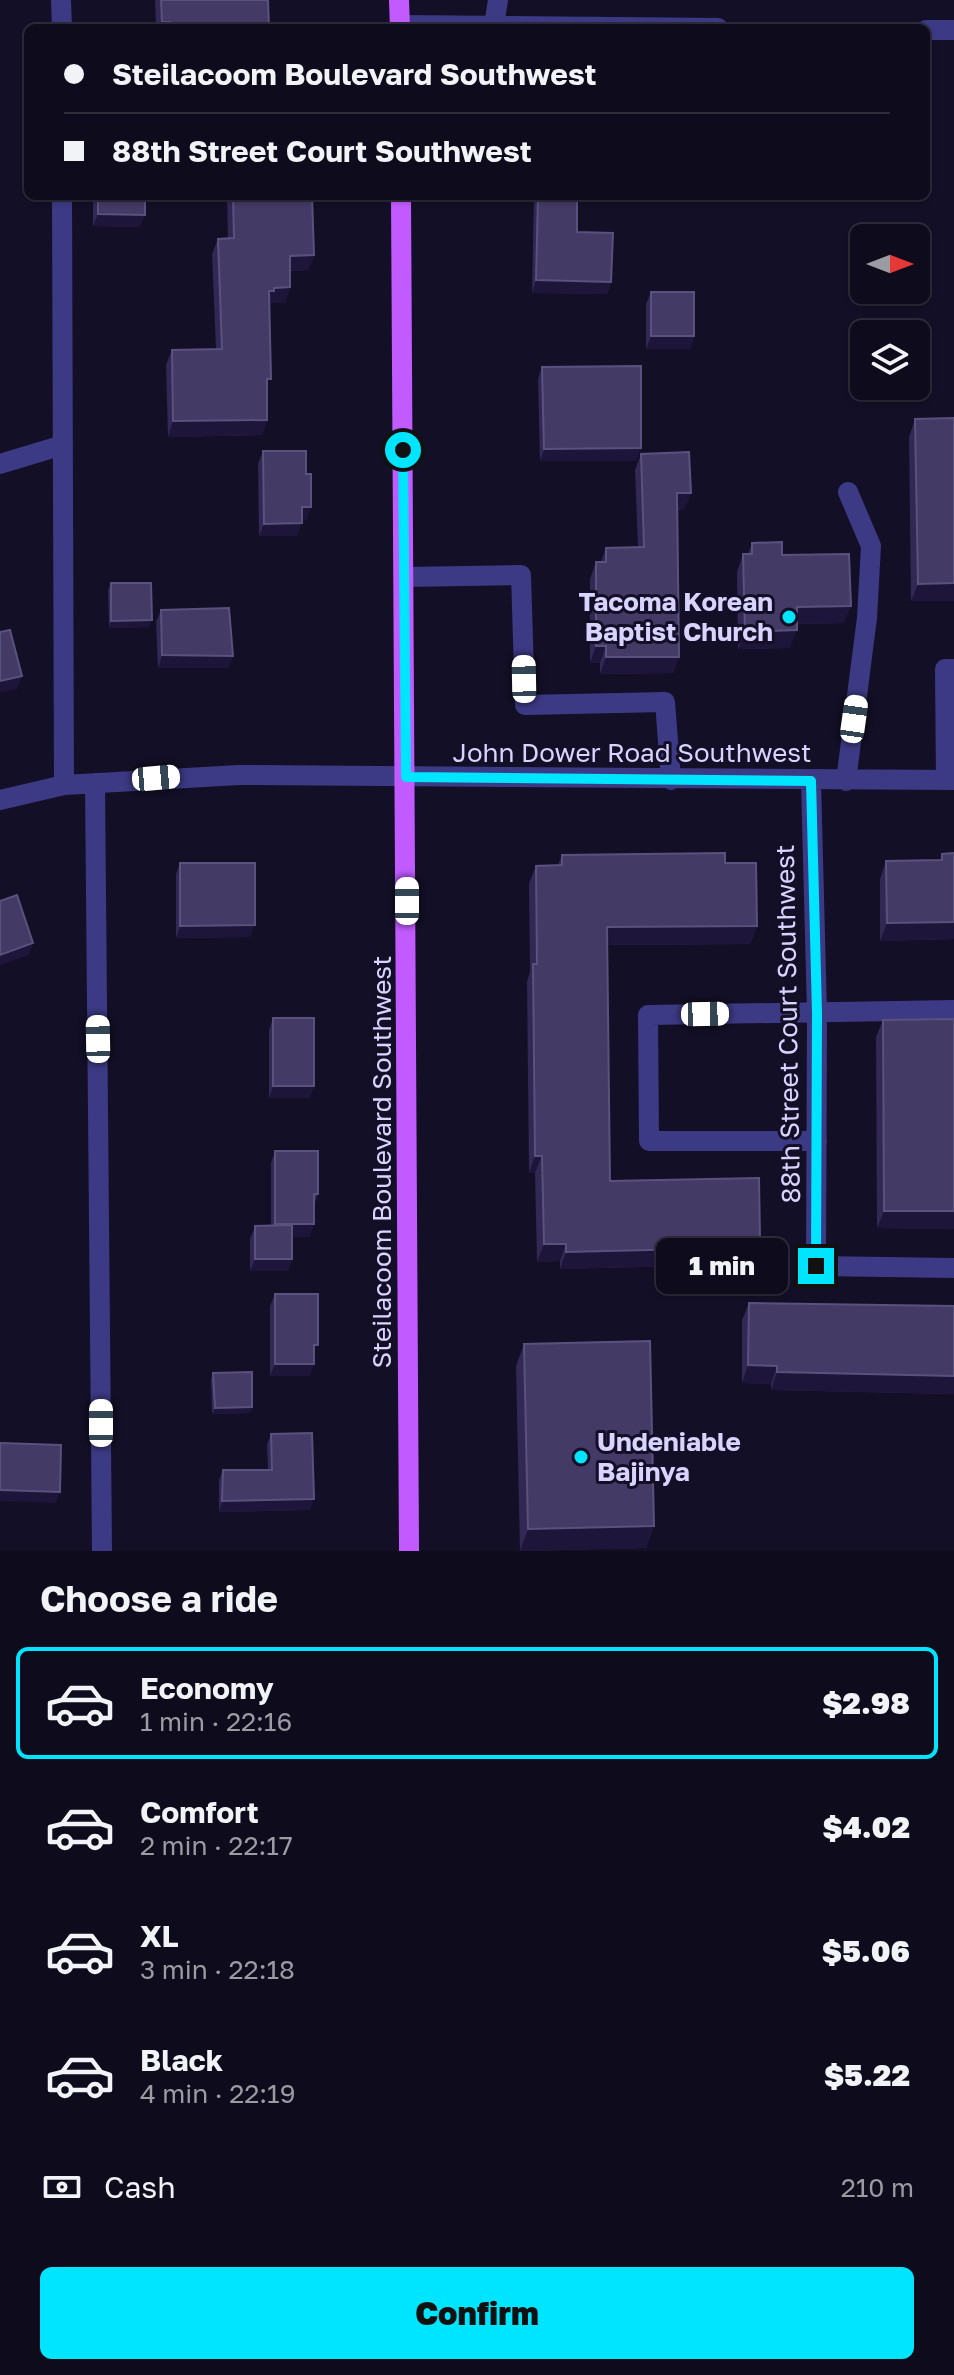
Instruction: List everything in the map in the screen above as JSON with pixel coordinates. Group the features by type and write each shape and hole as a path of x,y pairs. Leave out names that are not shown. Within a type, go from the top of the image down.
{"main road":[{"path":"399,0 400,24"},
{"name":"Steilacoom Boulevard Southwest","path":"401,200 409,1551"}],"street":[{"path":"61,0 62,24"},
{"path":"494,24 498,0"},
{"path":"930,30 954,30"},
{"path":"62,200 64,785"},
{"path":"0,464 63,445"},
{"path":"846,781 867,618 871,546 848,492"},
{"path":"404,577 521,575 525,705 665,702 671,780"},
{"path":"950,780 945,669 954,669"},
{"name":"John Dower Road Southwest","path":"0,800 64,785 239,775 950,780"},
{"name":"88th Street Court Southwest","path":"811,781 817,1013 816,1266 954,1268"},
{"path":"95,783 102,1551"},
{"path":"817,1141 649,1141 648,1015 954,1010"}],"building":[{"path":"161,0 268,0 269,24 162,22"},
{"path":"98,200 145,200 145,215 98,214"},
{"path":"233,200 312,200 314,255 290,256 290,287 269,291 271,379 267,379 267,420 173,421 172,350 222,349 218,239 234,238"},
{"path":"538,200 577,200 577,232 613,233 611,282 536,280"},
{"path":"651,292 694,292 694,336 651,336"},
{"path":"641,366 641,448 544,449 542,367"},
{"path":"954,418 954,583 918,584 915,419"},
{"path":"263,451 306,451 306,474 311,474 311,507 302,507 302,523 264,524"},
{"path":"689,452 691,493 677,493 679,657 606,657 606,646 596,646 596,562 606,562 606,548 644,547 641,454"},
{"path":"782,542 782,555 849,554 851,606 797,607 797,630 745,632 743,554 752,554 752,543"},
{"path":"111,583 151,583 152,620 111,621"},
{"path":"229,608 233,656 162,655 161,610"},
{"path":"10,630 22,676 0,681 0,632"},
{"path":"725,853 725,863 756,863 757,926 607,927 610,1181 759,1178 760,1240 731,1241 731,1248 566,1252 566,1244 544,1244 542,1156 535,1156 533,964 537,964 536,866 562,865 562,855"},
{"path":"954,853 954,922 887,923 886,861 942,860 942,854"},
{"path":"180,863 255,863 255,925 180,926"},
{"path":"17,895 33,943 0,955 0,901"},
{"path":"273,1018 314,1018 314,1086 273,1086"},
{"path":"954,1019 954,1211 884,1211 883,1020"},
{"path":"275,1151 318,1151 314,1224 275,1224"},
{"path":"292,1225 292,1259 255,1259 255,1226"},
{"path":"275,1294 318,1294 318,1345 314,1345 314,1364 275,1364"},
{"path":"749,1303 954,1306 954,1376 777,1372 777,1366 748,1365"},
{"name":"Undeniable Bajinya","path":"650,1341 654,1526 528,1529 524,1344"},
{"path":"252,1372 252,1407 215,1408 213,1373"},
{"path":"312,1433 314,1499 222,1501 223,1470 272,1470 271,1434"},
{"path":"0,1443 61,1445 60,1492 0,1490"}],"place":[{"name":"Tacoma Korean Baptist Church","path":"789,617"},
{"name":"Undeniable Bajinya","path":"581,1457"}],"route":[{"path":"403,450 406,777 811,781 817,1013 816,1266"}]}
